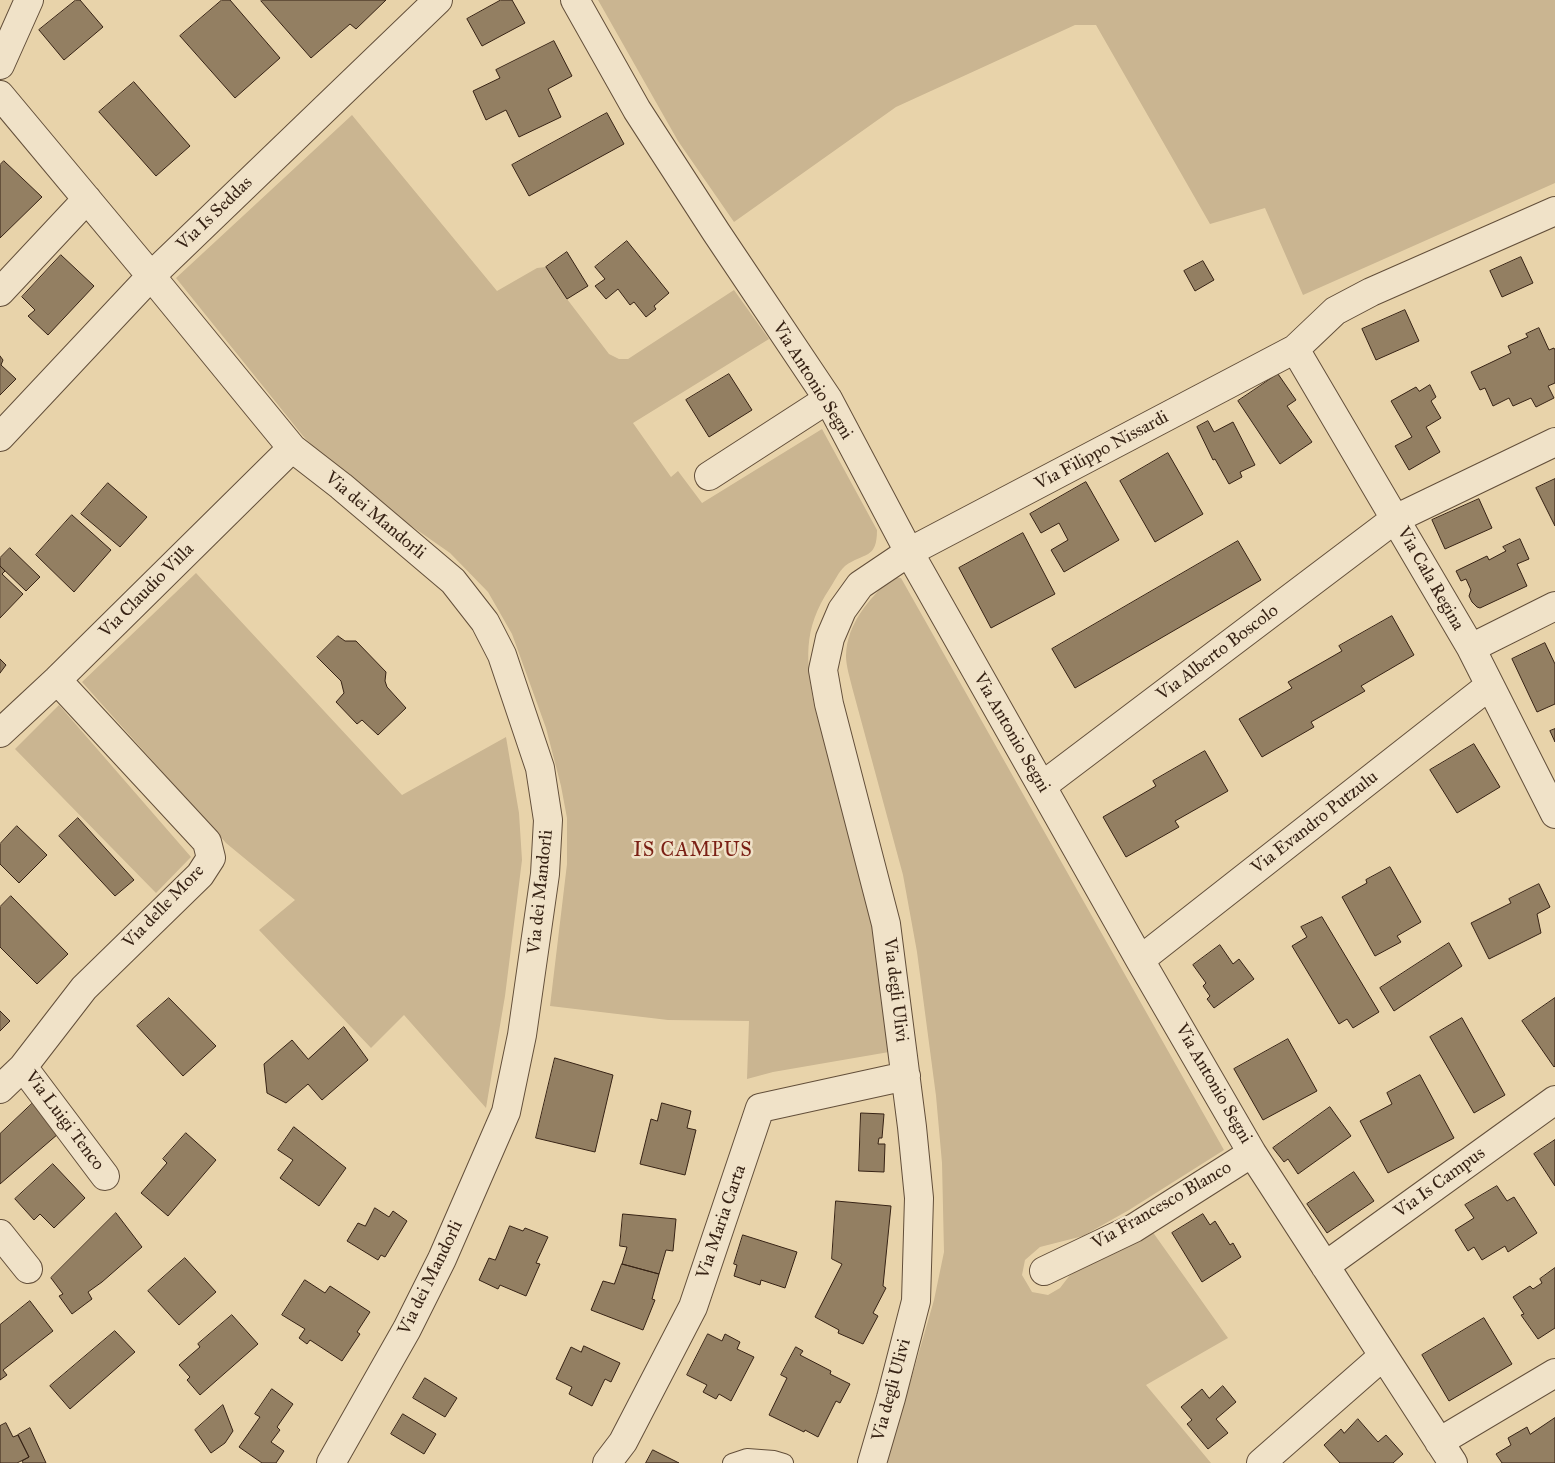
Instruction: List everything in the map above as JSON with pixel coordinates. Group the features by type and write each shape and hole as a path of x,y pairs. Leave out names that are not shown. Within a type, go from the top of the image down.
{"street":[{"path":"0,66 29,0"},
{"name":"Via Is Seddas","path":"0,437 151,276 438,0"},
{"name":"Via Antonio Segni","path":"575,0 638,110 716,232 828,399 909,552 1140,960 1252,1153 1446,1452"},
{"name":"Via dei Mandorli","path":"0,95 292,448 341,486 453,581 485,622 502,655 540,768 548,820 545,874 532,975 506,1112 438,1268 407,1329 332,1463"},
{"path":"0,292 87,199"},
{"name":"Via Filippo Nissardi","path":"909,552 1294,349 1336,311 1371,292 1555,211"},
{"name":"Via Cala Regina","path":"1294,349 1471,648 1555,814"},
{"path":"709,476 828,399"},
{"name":"Via Alberto Boscolo","path":"1042,786 1395,519 1555,442"},
{"name":"Via Claudio Villa","path":"0,733 57,680 292,448"},
{"name":"Via degli Ulivi","path":"872,1463 916,1301 919,1198 906,1076 886,924 829,704 823,670 830,638 842,610 860,585 909,552"},
{"path":"1471,648 1555,606"},
{"name":"Via delle More","path":"0,1088 22,1066 84,988 200,875 211,858 207,842 57,680"},
{"name":"Via Evandro Putzulu","path":"1140,960 1489,686"},
{"name":"Via Luigi Tenco","path":"22,1066 105,1176"},
{"name":"Via Maria Carta","path":"607,1463 622,1442 693,1307 760,1108 906,1076"},
{"name":"Via Is Campus","path":"1325,1266 1555,1100"},
{"name":"Via Francesco Blanco","path":"1044,1271 1134,1228 1252,1153"},
{"path":"0,1234 28,1269"},
{"path":"1261,1463 1383,1356"},
{"path":"1446,1452 1555,1374"}],"lane":[{"path":"732,1463 747,1458 774,1460 784,1463"}],"shaded area":[{"path":"598,0 1555,0 1555,183 1303,295 1265,208 1210,224 1096,25 1075,25 896,107 734,222 678,141"},
{"path":"352,115 497,291 537,268 546,267 567,299 609,354 619,359 628,359 734,290 769,339 633,423 671,477 678,471 702,503 822,429 877,530 875,546 872,551 843,568 821,603 811,632 808,661 815,709 877,942 889,1052 773,1072 747,1079 749,1021 668,1020 550,1006 567,864 567,818 546,728 512,634 488,592 450,553 377,502 325,459 303,436 176,278"},
{"path":"196,573 402,795 506,737 519,813 522,860 505,996 486,1108 404,1015 371,1048 259,930 295,900 226,843 82,682"},
{"path":"891,577 901,578 1224,1150 1129,1210 1083,1236 1040,1247 1025,1260 1022,1275 1032,1292 1048,1295 1060,1288 1070,1275 1152,1231 1228,1338 1146,1385 1211,1463 887,1463 934,1300 944,1252 942,1163 936,1096 917,952 903,875 846,660 847,644 855,622 867,604"},
{"path":"59,705 191,857 156,893 15,749"}],"building":[{"path":"76,0 80,0 103,27 64,60 39,30"},
{"path":"222,0 230,0 280,58 235,98 180,36"},
{"path":"262,0 386,0 356,29 350,24 311,58"},
{"path":"501,0 512,0 525,23 482,46 467,19"},
{"path":"554,41 572,76 548,89 561,117 519,137 506,110 486,120 473,91 500,78 496,70"},
{"path":"134,82 190,146 156,176 99,112"},
{"path":"607,113 624,144 529,196 512,165"},
{"path":"4,161 42,197 0,238 0,165"},
{"path":"627,241 669,293 654,306 656,309 646,317 634,302 630,305 618,289 606,299 595,286 605,279 595,267"},
{"path":"567,252 588,286 567,299 546,267"},
{"path":"61,255 94,286 48,335 28,316 35,310 22,297"},
{"path":"1521,257 1533,283 1502,297 1490,271"},
{"path":"1203,261 1214,280 1195,291 1184,271"},
{"path":"1405,310 1419,341 1376,360 1362,329"},
{"path":"1539,328 1549,350 1554,348 1555,350 1555,383 1548,386 1554,398 1536,407 1531,398 1513,406 1509,398 1493,406 1485,388 1480,390 1471,372 1511,353 1508,346 1528,337 1526,334"},
{"path":"0,356 3,360 1,365 16,379 0,395"},
{"path":"729,374 752,410 709,437 686,400"},
{"path":"1278,374 1296,400 1287,406 1312,442 1280,464 1238,401"},
{"path":"1430,385 1436,397 1431,401 1441,418 1426,427 1440,452 1409,470 1395,446 1412,437 1391,401 1416,387 1419,391"},
{"path":"1208,421 1214,432 1233,422 1255,465 1240,472 1242,477 1229,484 1215,459 1213,460 1197,427"},
{"path":"1168,453 1203,514 1155,542 1120,481"},
{"path":"1555,479 1555,526 1536,488"},
{"path":"1086,482 1119,540 1064,572 1051,550 1068,540 1059,523 1041,533 1030,514"},
{"path":"108,483 147,517 120,547 81,514"},
{"path":"1479,499 1492,528 1445,549 1432,520"},
{"path":"72,515 111,550 74,592 36,555"},
{"path":"1023,533 1055,594 991,628 959,568"},
{"path":"1520,539 1529,559 1517,564 1527,586 1480,608 1477,607 1469,596 1471,590 1466,579 1461,581 1456,571 1487,556 1489,560 1506,551 1503,547"},
{"path":"1238,541 1261,580 1075,688 1052,649"},
{"path":"10,548 40,577 26,591 0,566 0,558"},
{"path":"0,566 5,571 2,574 23,594 0,618"},
{"path":"1392,616 1414,655 1361,686 1365,691 1311,722 1314,727 1262,757 1239,719 1292,688 1288,682 1342,651 1339,646"},
{"path":"338,636 345,641 356,641 386,672 385,681 387,687 406,708 378,735 362,720 357,724 336,702 344,693 341,681 317,657"},
{"path":"1545,643 1555,664 1555,704 1537,712 1512,659"},
{"path":"0,659 6,665 0,673"},
{"path":"1555,729 1555,742 1550,731"},
{"path":"1474,744 1500,787 1457,813 1430,770"},
{"path":"1205,751 1228,791 1175,821 1179,827 1126,857 1103,817 1156,786 1153,781"},
{"path":"78,818 134,880 115,896 59,836"},
{"path":"17,826 47,855 19,883 0,864 0,844"},
{"path":"1390,867 1421,922 1397,936 1401,942 1375,956 1342,897 1367,883 1366,880"},
{"path":"1539,884 1550,907 1537,914 1541,933 1489,959 1471,923 1511,903 1509,899"},
{"path":"11,896 68,954 37,984 0,947 0,907"},
{"path":"1322,917 1379,1012 1353,1028 1347,1019 1339,1024 1292,946 1307,937 1301,927"},
{"path":"1449,943 1462,966 1394,1011 1380,988"},
{"path":"1220,945 1233,964 1239,959 1254,979 1214,1008 1207,999 1210,996 1203,986 1206,983 1193,965"},
{"path":"169,998 216,1046 183,1076 137,1026"},
{"path":"1555,998 1555,1066 1554,1067 1522,1021"},
{"path":"0,1011 10,1021 0,1031"},
{"path":"1462,1018 1505,1095 1474,1113 1430,1037"},
{"path":"344,1027 368,1060 322,1100 308,1084 286,1103 267,1093 264,1064 292,1040 308,1059"},
{"path":"1288,1039 1317,1091 1263,1120 1234,1069"},
{"path":"555,1058 613,1075 595,1152 536,1138"},
{"path":"1420,1075 1454,1138 1388,1173 1360,1121 1392,1104 1387,1093"},
{"path":"34,1102 58,1134 0,1184 0,1134"},
{"path":"662,1103 691,1111 687,1128 696,1130 685,1175 640,1164 651,1119 657,1121"},
{"path":"1330,1107 1351,1136 1298,1174 1288,1159 1284,1162 1273,1148"},
{"path":"861,1113 884,1114 882,1138 879,1138 878,1144 885,1144 884,1172 859,1171"},
{"path":"294,1127 346,1168 319,1206 280,1178 293,1160 278,1150"},
{"path":"186,1133 216,1160 168,1216 141,1193 167,1163 163,1159"},
{"path":"1555,1140 1555,1186 1534,1154"},
{"path":"53,1164 85,1198 54,1228 40,1214 34,1220 15,1199"},
{"path":"1354,1172 1374,1201 1327,1233 1307,1204"},
{"path":"1497,1186 1507,1201 1514,1197 1537,1233 1508,1252 1505,1246 1482,1260 1474,1247 1468,1251 1455,1230 1474,1218 1465,1205"},
{"path":"836,1201 891,1206 883,1286 886,1288 873,1313 878,1316 863,1344 838,1333 839,1330 815,1317 842,1264 832,1259"},
{"path":"375,1208 389,1217 393,1211 407,1221 385,1257 381,1255 378,1260 347,1241 358,1223 365,1226"},
{"path":"116,1213 142,1247 88,1292 92,1299 72,1314 59,1296 63,1294 51,1278"},
{"path":"623,1214 676,1219 673,1251 666,1250 659,1274 622,1264 627,1247 620,1246"},
{"path":"1203,1214 1210,1225 1215,1221 1230,1245 1233,1243 1241,1257 1202,1282 1172,1233"},
{"path":"510,1226 523,1231 525,1228 548,1237 536,1263 540,1264 526,1296 500,1285 498,1289 479,1280 489,1258 495,1260"},
{"path":"743,1235 797,1252 785,1288 761,1280 760,1285 734,1276 737,1265 734,1264"},
{"path":"185,1258 216,1292 179,1325 148,1291"},
{"path":"622,1264 659,1274 652,1299 655,1300 643,1330 591,1310 603,1281 614,1284"},
{"path":"1555,1268 1555,1328 1538,1339 1521,1315 1524,1314 1513,1297 1530,1286 1533,1289 1542,1283 1540,1279"},
{"path":"305,1280 325,1293 330,1286 370,1312 357,1332 360,1334 342,1361 310,1340 307,1344 299,1338 305,1329 282,1315"},
{"path":"30,1301 53,1331 3,1370 7,1375 0,1380 0,1325"},
{"path":"232,1315 258,1344 200,1395 187,1380 190,1377 179,1365 200,1347 198,1344"},
{"path":"1484,1318 1512,1364 1449,1401 1422,1355"},
{"path":"115,1331 135,1352 70,1409 50,1386"},
{"path":"708,1334 722,1341 725,1334 740,1342 737,1349 754,1357 731,1401 719,1394 716,1399 703,1392 707,1385 687,1375"},
{"path":"584,1346 620,1363 611,1382 605,1379 592,1406 569,1394 572,1387 556,1379 571,1347 581,1352"},
{"path":"796,1347 803,1351 800,1355 831,1371 830,1374 850,1384 840,1403 836,1401 818,1437 769,1415 787,1378 781,1375"},
{"path":"425,1378 457,1398 445,1417 413,1398"},
{"path":"1223,1386 1236,1402 1216,1419 1228,1433 1208,1449 1187,1424 1192,1420 1181,1407 1202,1389 1209,1398"},
{"path":"272,1389 293,1404 277,1427 280,1430 271,1442 284,1451 276,1463 262,1463 239,1447 260,1417 255,1414"},
{"path":"223,1405 233,1431 225,1443 211,1453 195,1430"},
{"path":"403,1414 436,1434 424,1454 391,1434"},
{"path":"1555,1418 1555,1463 1502,1463 1496,1454 1511,1445 1508,1438 1527,1427 1530,1434"},
{"path":"1358,1419 1378,1442 1386,1435 1403,1454 1393,1463 1340,1463 1324,1445 1341,1429 1344,1433"},
{"path":"6,1423 13,1437 18,1435 29,1457 17,1463 0,1463 0,1426"},
{"path":"30,1428 46,1463 23,1463 22,1461 29,1457 18,1435"},
{"path":"653,1450 679,1463 646,1463"}],"district":[{"name":"IS CAMPUS","path":"693,851"}]}
